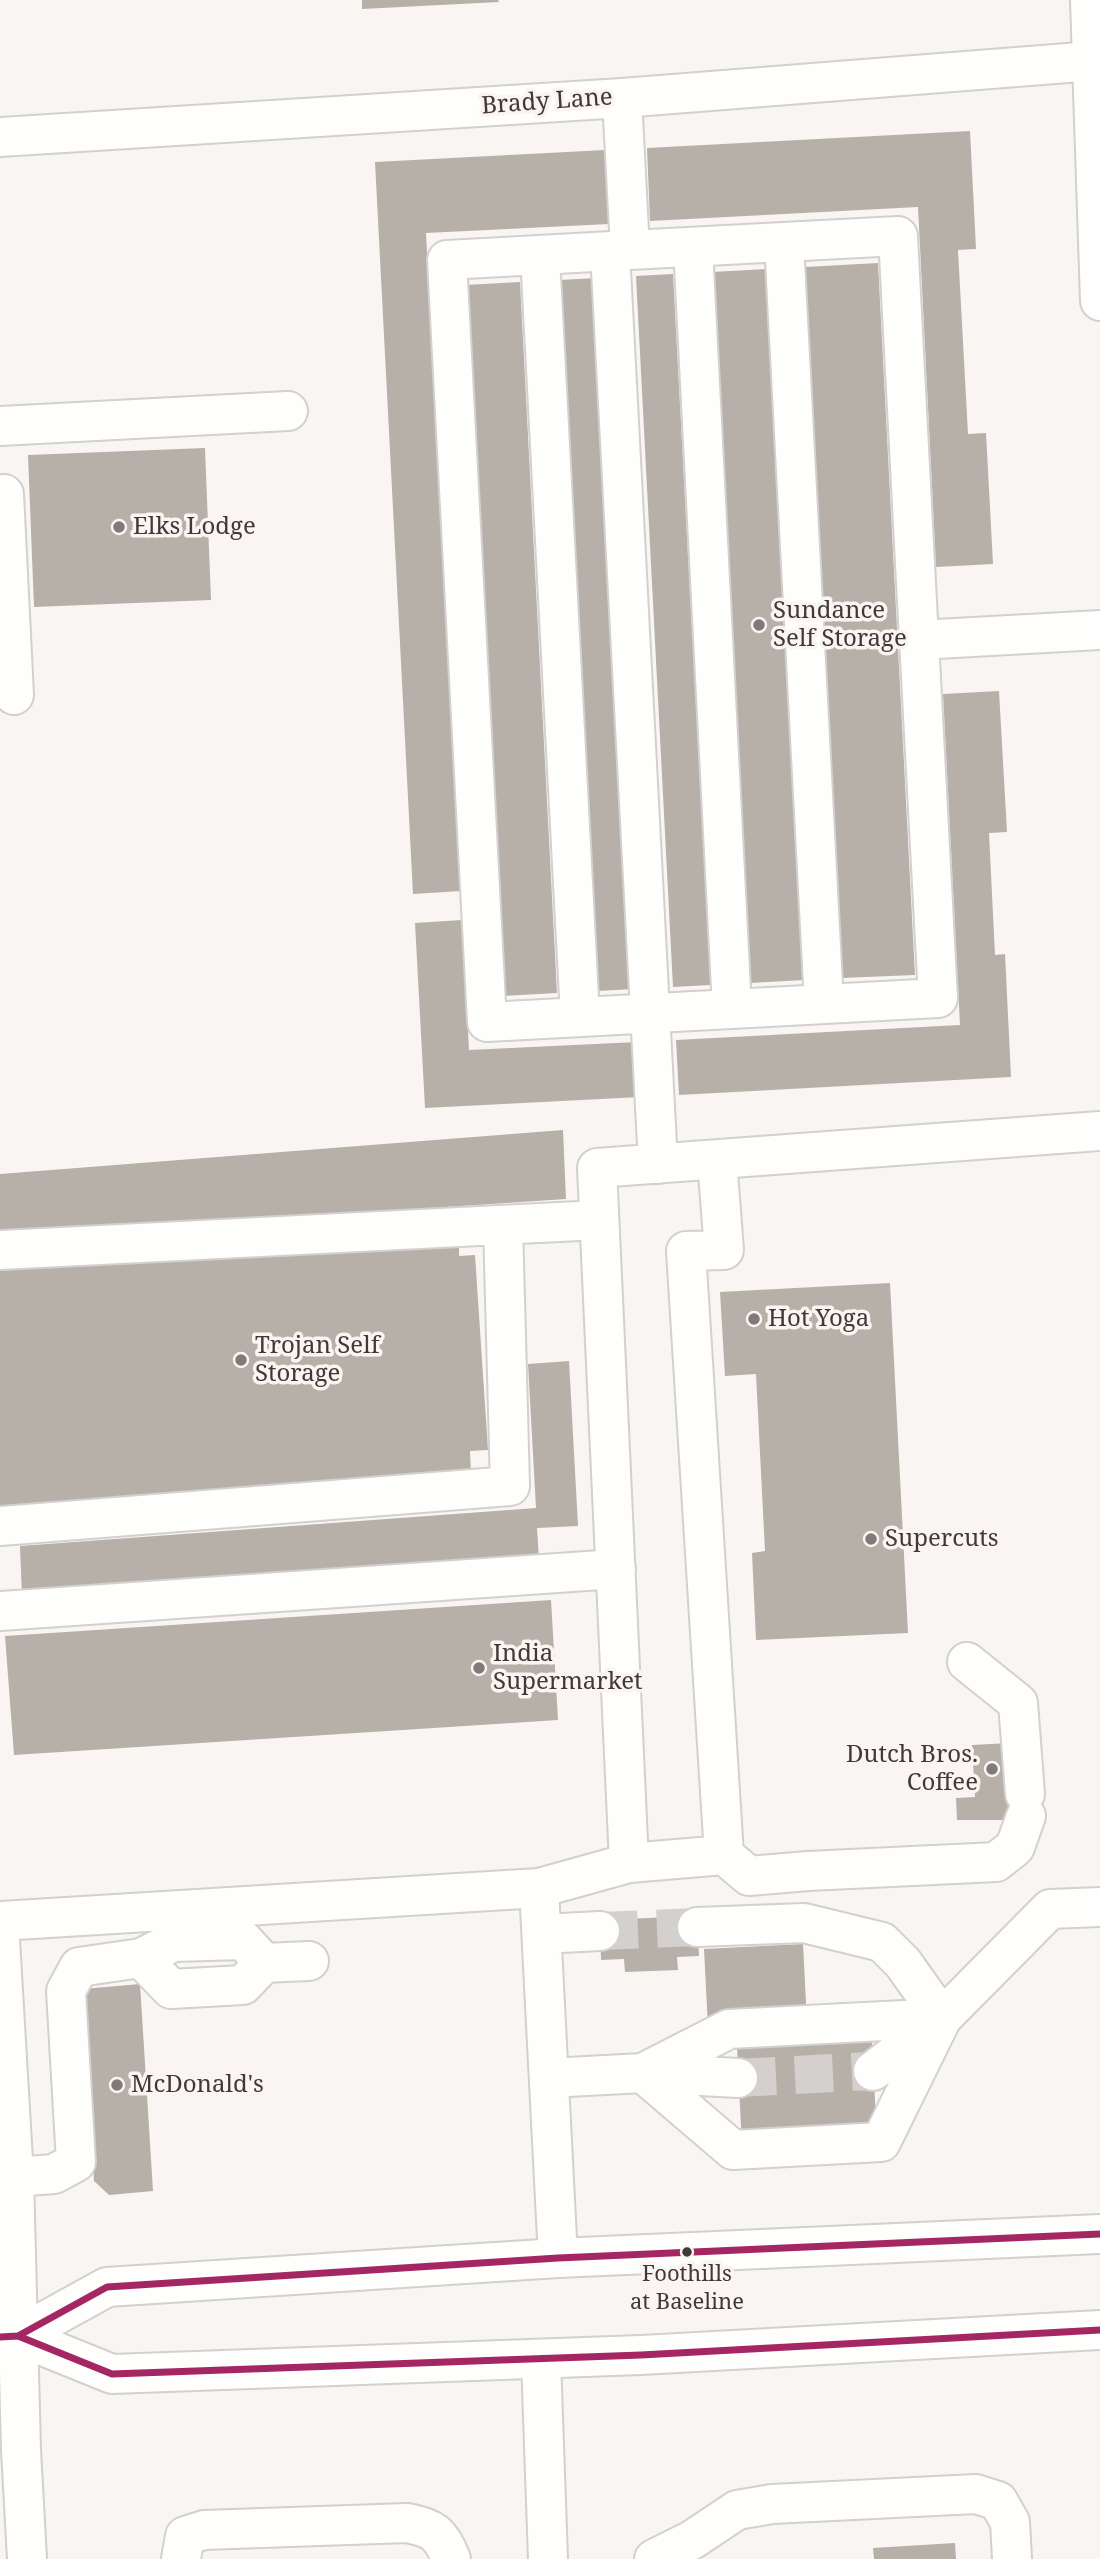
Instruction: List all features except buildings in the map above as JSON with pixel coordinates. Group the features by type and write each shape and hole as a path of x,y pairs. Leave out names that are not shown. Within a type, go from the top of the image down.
{"main road":[{"path":"1090,0 1100,302"},
{"name":"Brady Lane","path":"0,137 622,98 1093,61"},
{"path":"622,98 620,251 658,1164"},
{"path":"898,236 938,998 487,1022 447,260 620,251 898,236"},
{"path":"784,242 824,1004"},
{"path":"693,247 732,1009"},
{"path":"540,255 580,1017"},
{"path":"0,426 288,411"},
{"path":"4,494 14,695"},
{"path":"919,640 1100,630"},
{"path":"629,1863 597,1168 1100,1131"},
{"path":"717,1160 724,1250 686,1251 724,1855"},
{"path":"0,1250 599,1220"},
{"path":"0,1525 510,1486 503,1225"},
{"path":"0,1611 615,1569"},
{"path":"0,1921 539,1888 629,1863 724,1855 749,1876 996,1863 1015,1847 1025,1805 1018,1703 967,1662"},
{"path":"539,1888 558,2258"},
{"path":"873,2071 942,2018 1050,1909 1100,1907"},
{"path":"698,1927 804,1923 881,1942 904,1963 942,2018"},
{"path":"542,1934 600,1931"},
{"path":"0,1940 14,2177 9,2337 27,2559"},
{"path":"14,2177 54,2174 76,2162 66,1991 79,1967 141,1958 171,1989 243,1985 264,1963 309,1961"},
{"path":"643,2073 729,2029 942,2018"},
{"path":"643,2073 733,2150 881,2142 942,2018"},
{"path":"549,2078 643,2073 738,2078"},
{"path":"9,2337 107,2287 558,2258 1100,2234"},
{"path":"9,2337 112,2374 541,2359 1100,2330"},
{"path":"541,2359 548,2559"},
{"path":"654,2559 701,2550 737,2510 772,2504 976,2494 998,2501 1010,2522 1012,2559"},
{"path":"181,2559 185,2536 204,2530 407,2523 424,2526 443,2538 451,2559"}],"tunnel":[{"path":"600,1931 697,1927"},
{"path":"738,2078 873,2071"}],"transit line":[{"path":"18,2336 107,2287 558,2258 1100,2234"},
{"path":"0,2337 18,2336 112,2374 641,2355 1100,2330"}],"place":[{"name":"Elks Lodge","path":"119,527"},
{"name":"Sundance Self Storage","path":"759,625"},
{"name":"Hot Yoga","path":"754,1319"},
{"name":"Trojan Self Storage","path":"241,1360"},
{"name":"Supercuts","path":"871,1539"},
{"name":"India Supermarket","path":"479,1668"},
{"name":"Dutch Bros. Coffee","path":"992,1769"},
{"name":"McDonald's","path":"117,2085"},
{"name":"Foothills at Baseline","path":"687,2252"}]}
